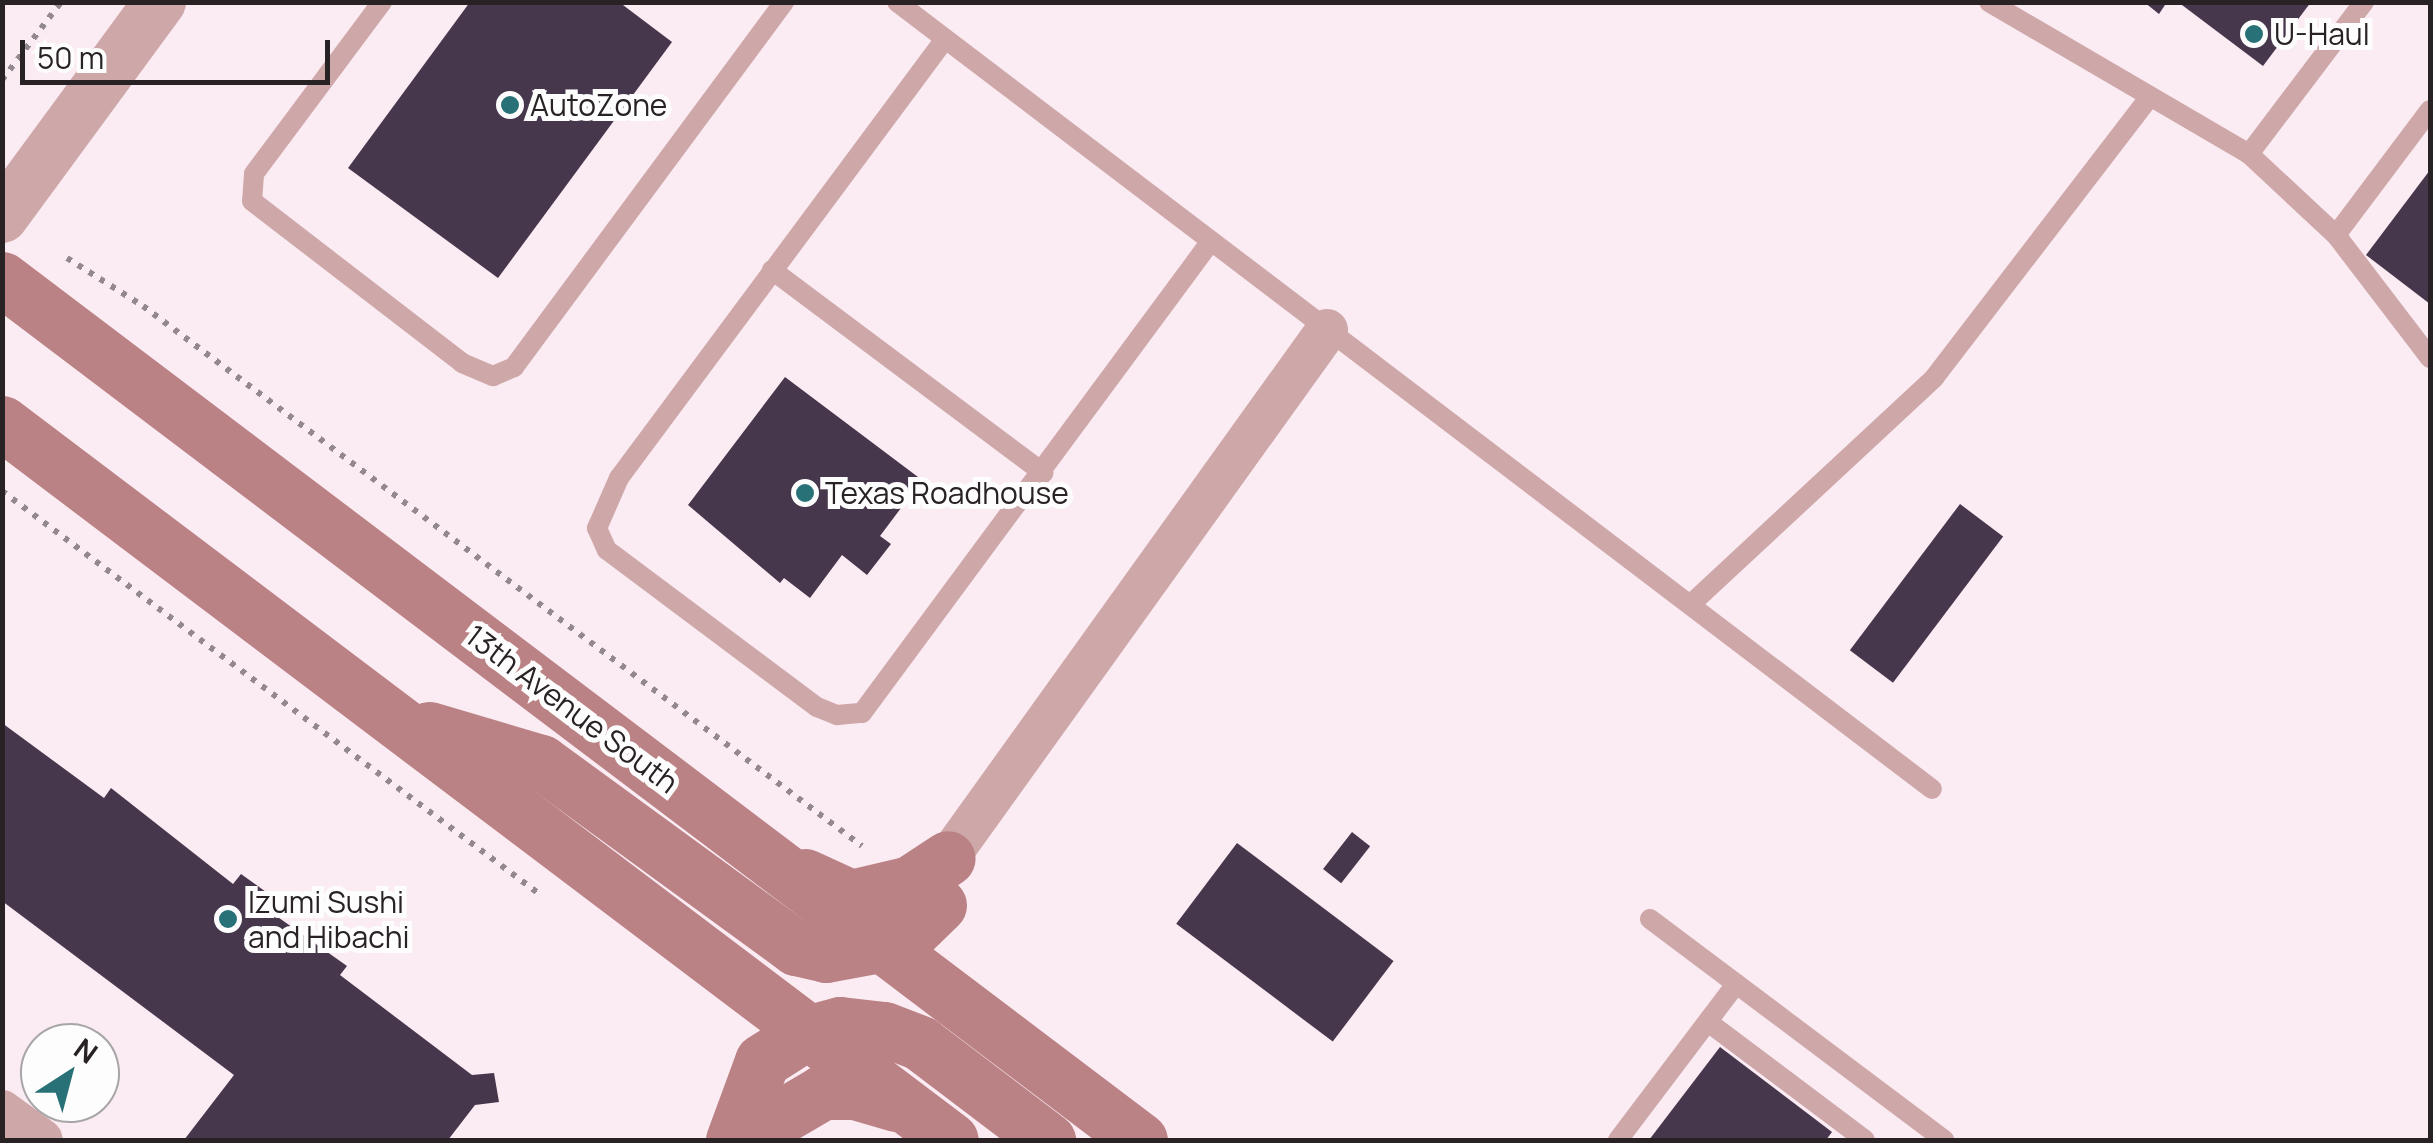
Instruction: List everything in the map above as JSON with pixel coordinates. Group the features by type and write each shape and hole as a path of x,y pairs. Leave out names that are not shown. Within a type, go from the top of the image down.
{"main road":[{"name":"13th Avenue South","path":"2,279 1140,1140"},
{"path":"2,423 649,912 784,1047 908,1108 951,1140"},
{"path":"392,718 541,762 796,948 826,955 906,938 944,881"},
{"path":"782,866 851,897 910,883 944,881"},
{"path":"944,881 940,938 954,980 986,1024"},
{"path":"733,1140 784,1047 840,1024 884,1029 920,1043 1048,1140"},
{"path":"740,1140 824,1092 855,1092 908,1108"}],"street":[{"path":"2,217 160,2"},
{"path":"944,881 1327,330"},
{"path":"2,1111 42,1140"}],"lane":[{"path":"382,2 254,174 252,200 462,363 493,376 514,367 784,2"},
{"path":"898,2 1932,789"},
{"path":"1988,2 2013,8 2150,98 2249,154 2336,235 2430,358"},
{"path":"2249,154 2364,2"},
{"path":"945,39 602,505 597,528 607,550 817,707 837,716 862,714 1211,241"},
{"path":"1691,604 1934,378 2150,98"},
{"path":"2336,235 2430,110"},
{"path":"772,270 1043,473"},
{"path":"1650,919 1935,1137"},
{"path":"1618,1140 1736,984"},
{"path":"1708,1022 1865,1140"}],"path":[{"path":"2,80 60,2"},
{"path":"67,258 143,306 867,850"},
{"path":"2,491 559,909"}],"building":[{"name":"AutoZone","path":"470,2 619,2 672,42 498,278 348,168"},
{"path":"2144,2 2167,2 2159,14"},
{"name":"U-Haul","path":"2178,2 2311,2 2263,66"},
{"path":"2430,170 2430,304 2366,255"},
{"name":"Texas Roadhouse","path":"785,377 922,480 880,536 891,544 867,575 842,555 810,598 784,578 780,583 688,505"},
{"path":"1960,504 2003,536 1893,683 1850,650"},
{"path":"2,723 104,798 111,788 233,884 241,874 266,892 258,903 347,966 340,975 472,1075 494,1073 499,1102 475,1105 448,1140 184,1140 234,1075 2,901"},
{"path":"1352,832 1370,846 1341,883 1323,869"},
{"path":"1237,843 1394,961 1333,1042 1176,924"},
{"path":"1720,1047 1832,1132 1826,1140 1649,1140"}],"place":[{"name":"U-Haul","path":"2254,34"},
{"name":"AutoZone","path":"510,105"},
{"name":"Texas Roadhouse","path":"805,493"},
{"name":"Izumi Sushi and Hibachi","path":"228,919"}]}
